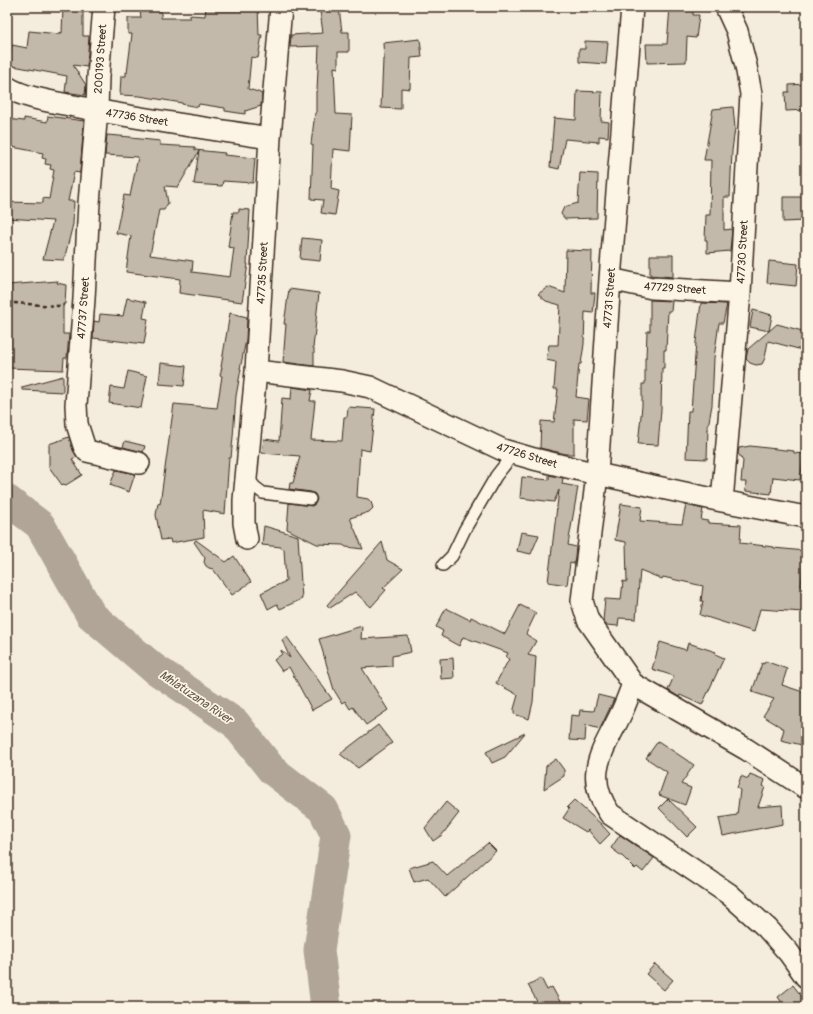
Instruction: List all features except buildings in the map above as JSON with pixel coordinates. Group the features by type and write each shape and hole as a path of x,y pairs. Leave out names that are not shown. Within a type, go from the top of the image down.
{"street":[{"name":"200193 Street","path":"97,110 98,77 104,7"},
{"name":"47735 Street","path":"247,539 244,523 244,500 256,371 270,138 281,7"},
{"name":"47731 Street","path":"632,7 610,279 597,474 582,588 582,601 588,620 633,684"},
{"name":"47730 Street","path":"722,501 740,293 751,94 737,31 726,7"},
{"name":"47736 Street","path":"8,90 46,100 97,110 270,138"},
{"name":"47737 Street","path":"97,110 89,203 76,405 77,424 87,451 140,463"},
{"name":"47729 Street","path":"610,279 652,288 694,289 740,293"},
{"name":"47726 Street","path":"256,371 342,381 370,387 503,450 597,474 722,501 806,517"},
{"path":"806,788 746,749 633,684 624,707 603,747 596,769 597,781 604,805 610,814 729,894 767,928 789,953 806,976"}],"lane":[{"path":"443,565 452,556 465,529 496,476 514,453"},
{"path":"247,476 263,493 310,499"}],"path":[{"path":"7,304 14,303 58,306 84,299"}],"waterway":[{"name":"Mhlatuzana River","path":"7,500 40,525 91,615 152,667 235,723 272,770 323,809 336,835 319,950 326,1007"}]}
